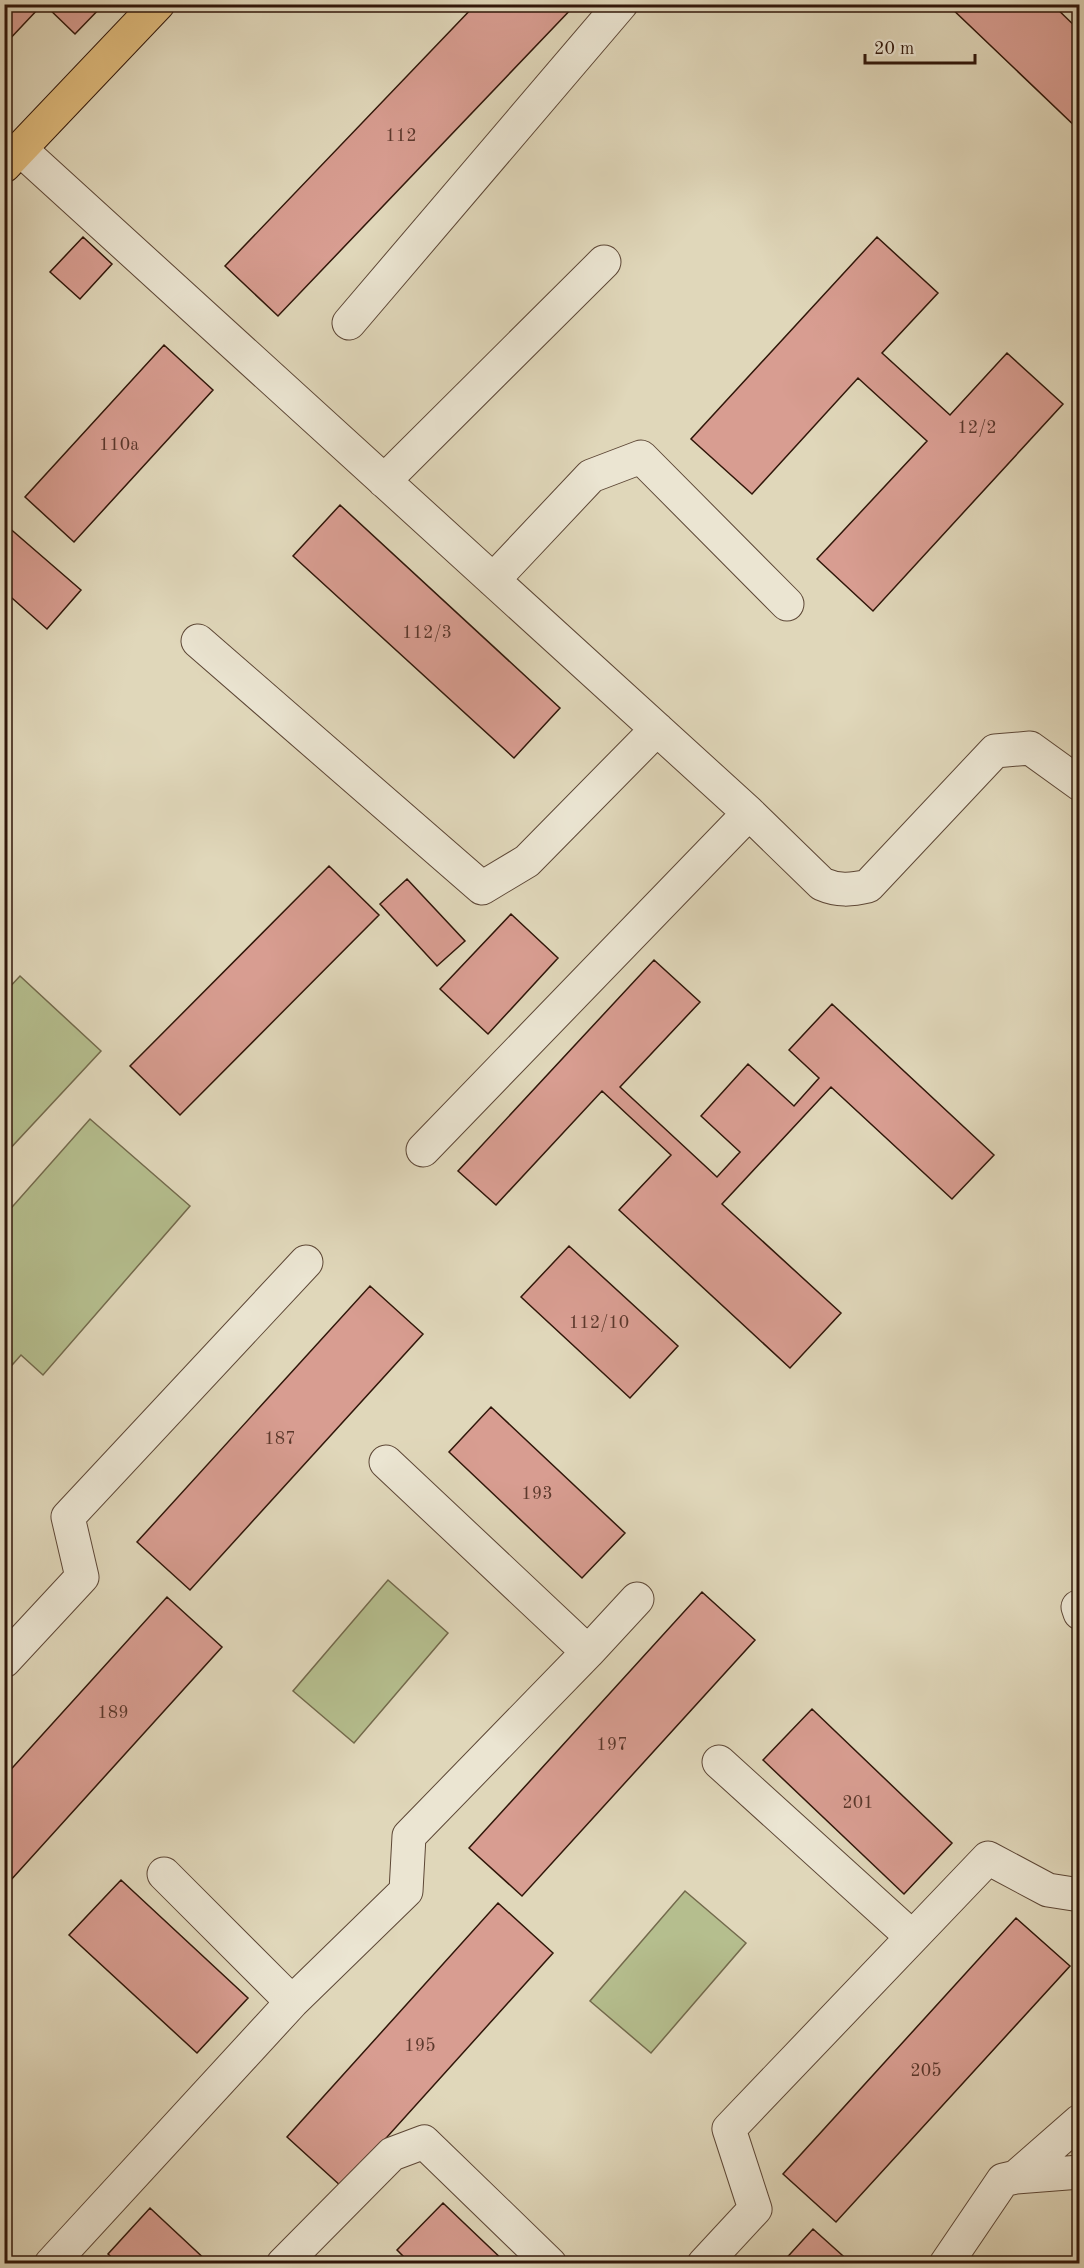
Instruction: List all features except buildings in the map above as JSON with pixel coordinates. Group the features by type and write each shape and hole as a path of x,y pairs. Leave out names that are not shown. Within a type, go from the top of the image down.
{"main road":[{"path":"12,158 158,4"}],"street":[{"path":"349,323 621,4"},
{"path":"12,158 384,481 749,813 822,884 833,889 845,890 868,886 995,751 1030,748 1080,784"},
{"path":"384,481 604,262"},
{"path":"493,580 591,476 641,457 787,604"},
{"path":"198,641 482,888 527,861 657,729"},
{"path":"423,1150 749,813"},
{"path":"4,1661 82,1578 69,1517 306,1262"},
{"path":"386,1462 588,1652"},
{"path":"51,2264 292,2002 406,1891 409,1836 637,1599"},
{"path":"719,1762 912,1937"},
{"path":"704,2264 755,2209 729,2129 988,1858 1048,1890 1080,1895"},
{"path":"164,1874 292,2002"},
{"path":"1016,2177 1080,2121"},
{"path":"283,2264 392,2154 424,2142 550,2264"},
{"path":"946,2264 1003,2180 1080,2172"}],"green space":[{"path":"20,976 101,1051 5,1154 5,992"},
{"path":"90,1119 190,1206 43,1375 21,1355 5,1373 5,1215"},
{"path":"388,1580 448,1633 354,1743 293,1691"},
{"path":"685,1891 746,1943 651,2053 590,2001"}]}
